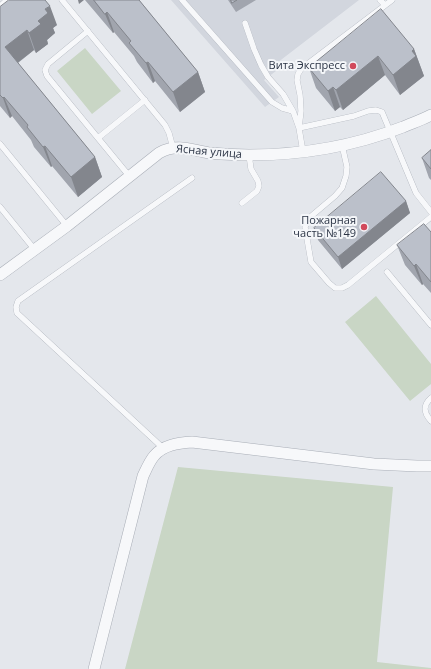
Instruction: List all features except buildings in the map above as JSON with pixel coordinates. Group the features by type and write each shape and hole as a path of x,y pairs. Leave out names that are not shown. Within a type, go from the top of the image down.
{"street":[{"name":"Ясная улица","path":"0,275 67,226 166,149 183,147 209,153 249,155 303,152 342,146 362,141 390,132 431,115"},
{"path":"94,669 143,476 154,456 163,448 192,442 374,464 431,466"}],"lane":[{"path":"0,6 7,0"},
{"path":"62,0 165,125 173,148"},
{"path":"182,0 272,102 282,108 293,111"},
{"path":"380,0 385,5"},
{"path":"299,128 301,111 297,80 298,74 301,70 392,0"},
{"path":"245,22 261,65 268,77 283,94 293,111 299,128 303,152"},
{"path":"88,31 48,64 45,70 47,76 130,177"},
{"path":"98,138 145,100"},
{"path":"299,128 354,116 368,111 376,110 382,112 416,193 431,212"},
{"path":"0,144 67,226"},
{"path":"342,146 347,167 342,188 335,196 308,218 305,227 311,262 335,288 342,288 348,285 431,217"},
{"path":"242,203 257,191 259,186 250,165 249,155"},
{"path":"163,448 17,313 16,307 18,301 192,178"},
{"path":"0,207 35,250"},
{"path":"387,272 431,325"},
{"path":"431,398 427,401 424,408 426,416 431,421"}],"shaded area":[{"path":"171,0 359,0 273,66 276,71 264,80 279,97 265,107"}],"green space":[{"path":"85,48 121,91 92,114 57,71"},
{"path":"376,296 431,364 431,384 410,401 345,322"},
{"path":"178,467 393,487 377,662 431,669 125,669"}],"place":[{"name":"Вита Экспресс","path":"353,66"},
{"name":"Пожарная чаcть №149","path":"364,227"}]}
